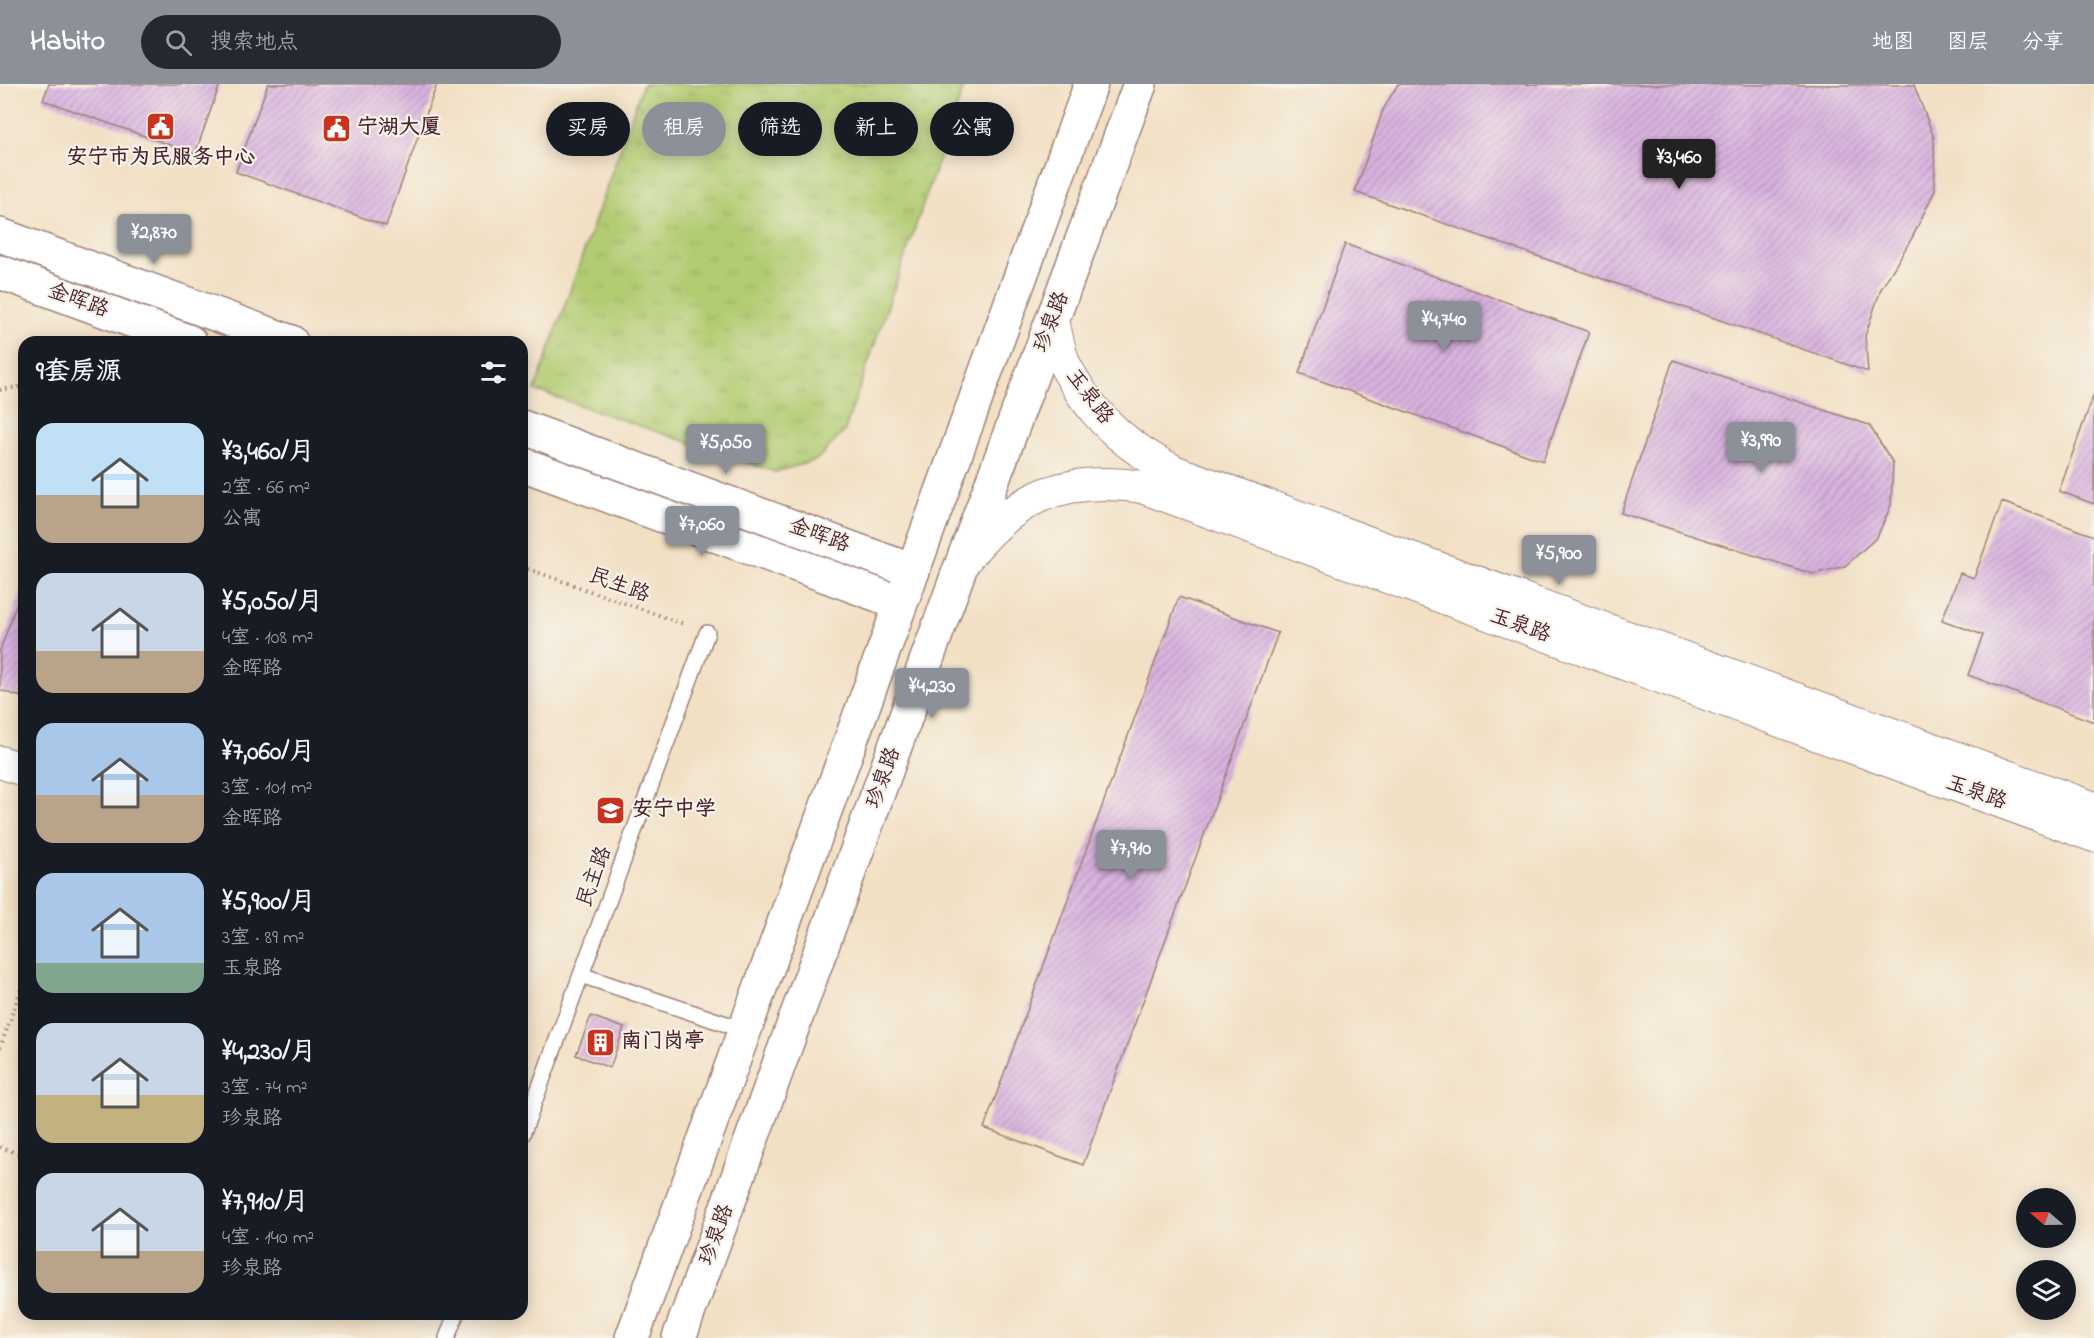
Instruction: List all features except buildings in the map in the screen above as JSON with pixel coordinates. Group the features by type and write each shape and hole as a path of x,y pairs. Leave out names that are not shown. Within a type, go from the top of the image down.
{"main road":[{"path":"632,1338 1091,84"},
{"name":"珍泉路","path":"679,1338 1140,84"},
{"name":"金晖路","path":"0,235 275,336"},
{"name":"金晖路","path":"0,272 174,336"},
{"name":"金晖路","path":"528,429 913,571"},
{"name":"金晖路","path":"528,466 900,603"}],"street":[{"name":"玉泉路","path":"1053,320 1063,362 1081,392 1103,420 1148,458 1176,472 2094,808"},
{"name":"玉泉路","path":"962,563 983,536 1004,517 1026,502 1074,485 1096,483 1142,487 2094,836"},
{"path":"0,762 18,768"}],"lane":[{"name":"民主路","path":"528,1119 707,633"},
{"path":"581,975 744,1030"},
{"path":"447,1338 454,1320"}],"path":[{"path":"0,390 18,387"},
{"name":"民生路","path":"528,569 707,633"},
{"path":"0,1048 18,998"},
{"path":"0,1147 18,1154"}],"green space":[{"path":"643,84 965,84 959,102 930,102 930,156 940,156 844,432 816,460 775,472 535,390 618,156 630,156 630,121"}],"place":[{"name":"安宁市为民服务中心","path":"161,127"},
{"name":"宁湖大厦","path":"336,128"},
{"name":"安宁中学","path":"611,810"},
{"name":"南门岗亭","path":"600,1042"}]}
